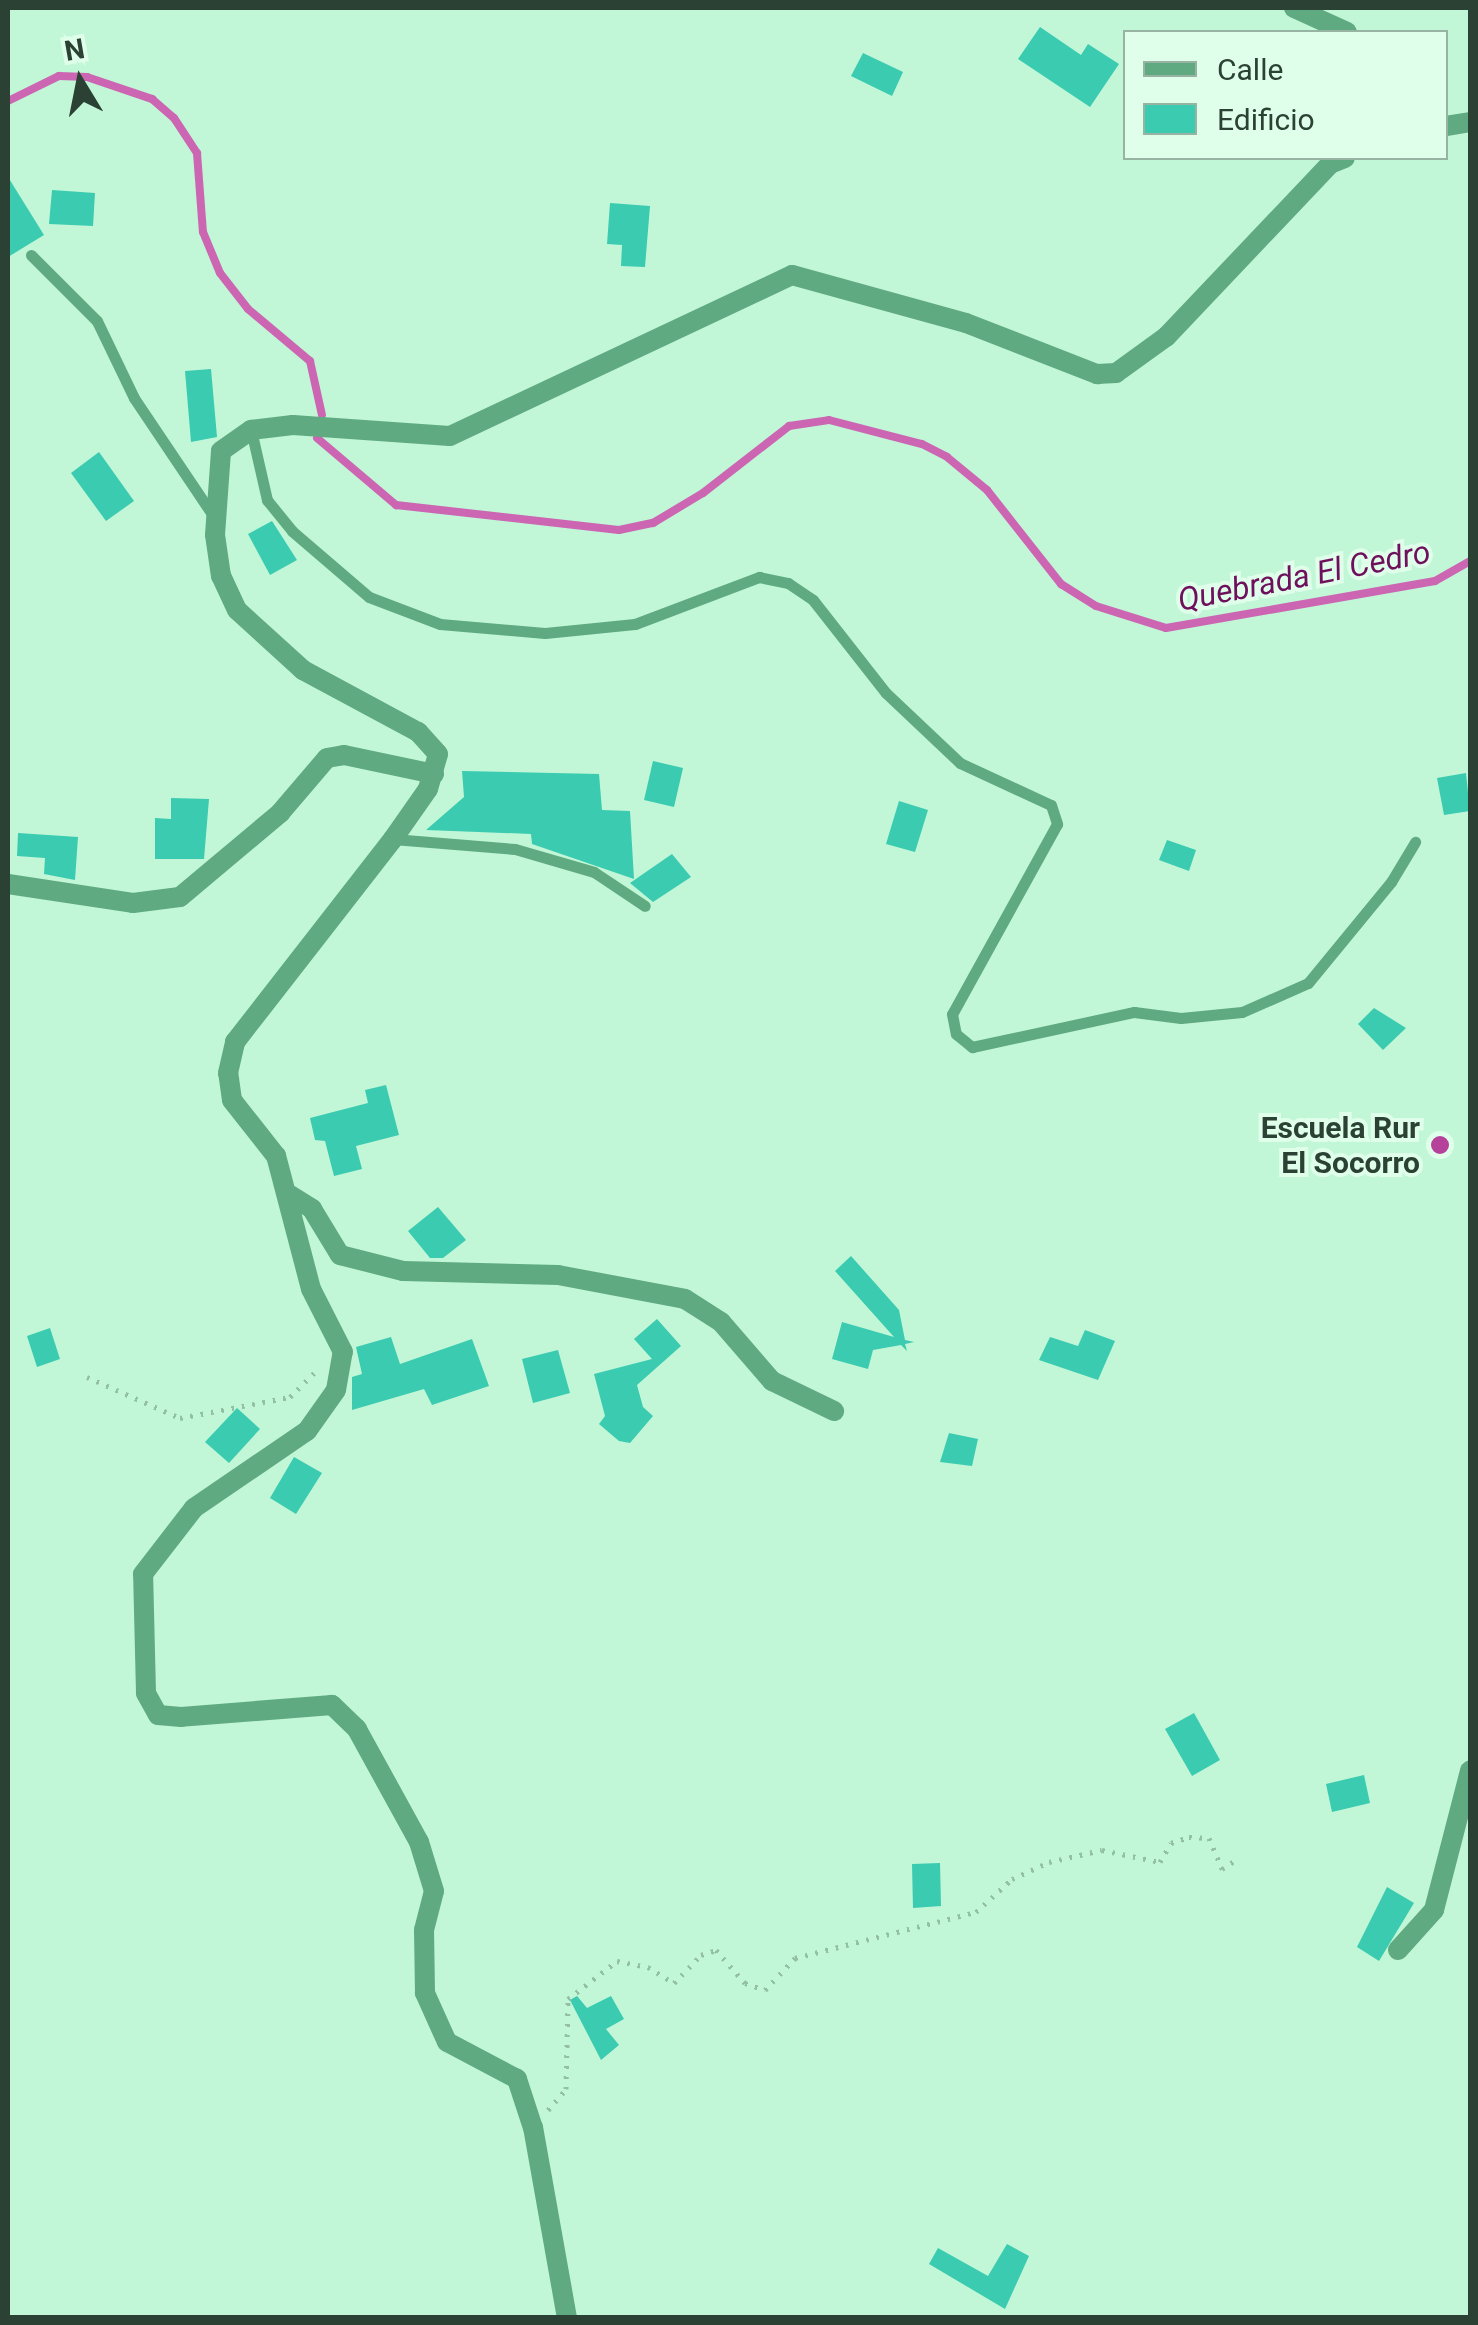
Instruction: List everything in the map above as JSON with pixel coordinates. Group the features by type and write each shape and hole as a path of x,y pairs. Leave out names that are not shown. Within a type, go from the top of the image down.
{"street":[{"path":"1294,8 1343,30"},
{"path":"566,2318 533,2128 517,2079 447,2042 425,1993 424,1930 434,1892 419,1842 357,1729 332,1705 158,1715 146,1693 143,1574 194,1508 307,1431 336,1390 343,1352 311,1289 290,1195 276,1156 232,1100 228,1073 235,1042 393,840 434,774 438,754 432,744 303,670 237,610 221,576 216,521 221,451 251,430 293,426 450,436 792,275 966,323 1097,374 1116,373 1166,336 1330,164 1340,160"},
{"path":"8,884 134,903 180,897 280,813 327,758 344,755 434,774"},
{"path":"290,1195 312,1209 340,1255 388,1267 558,1275 685,1299 720,1322 772,1381 834,1411"},
{"path":"1398,1950 1434,1910 1470,1771"}],"lane":[{"path":"30,255 97,321 134,398 216,521"},
{"path":"251,430 267,500 292,530 370,597 440,624 545,634 635,624 760,577 788,583 814,600 886,693 960,763 1051,804 1057,824 952,1014 956,1034 972,1046 1134,1012 1181,1018 1242,1012 1308,983 1391,882 1414,842"},
{"path":"393,840 515,849 594,872 645,906"}],"path":[{"path":"87,1377 180,1418 290,1397 343,1352"},
{"path":"533,2128 566,2088 568,1999 617,1962 648,1967 674,1983 701,1955 716,1950 745,1983 765,1990 794,1958 976,1912 1012,1879 1049,1862 1102,1850 1160,1862 1171,1844 1188,1837 1209,1838 1222,1869 1238,1858"}],"building":[{"path":"1040,27 1081,55 1088,44 1119,64 1090,107 1018,59"},
{"path":"863,53 903,72 892,96 851,76"},
{"path":"8,177 44,235 8,257"},
{"path":"52,190 95,193 93,226 49,224"},
{"path":"610,203 650,206 645,267 621,266 622,245 607,244"},
{"path":"211,369 217,437 191,442 185,371"},
{"path":"99,452 134,501 106,521 71,473"},
{"path":"272,521 297,560 270,575 248,534"},
{"path":"653,761 683,768 674,807 644,800"},
{"path":"462,771 599,774 602,810 630,811 634,879 532,844 531,834 426,830 464,797"},
{"path":"1466,773 1470,811 1444,815 1437,778"},
{"path":"171,798 209,799 204,859 155,859 155,818 171,819"},
{"path":"899,801 928,810 915,852 886,844"},
{"path":"18,833 78,837 75,880 44,874 45,858 17,856"},
{"path":"1167,840 1196,850 1189,871 1159,860"},
{"path":"672,854 691,877 653,902 630,883"},
{"path":"1374,1008 1406,1028 1383,1050 1358,1024"},
{"path":"386,1085 399,1135 356,1146 362,1169 334,1176 325,1141 315,1140 310,1118 368,1103 365,1090"},
{"path":"438,1207 466,1240 443,1258 430,1258 408,1231"},
{"path":"851,1256 899,1310 905,1340 914,1342 905,1344 907,1351 901,1345 873,1350 868,1369 832,1359 842,1322 894,1337 835,1271"},
{"path":"657,1319 681,1346 637,1385 643,1407 653,1416 630,1443 619,1441 599,1424 605,1416 594,1374 652,1359 634,1339"},
{"path":"50,1328 60,1359 37,1367 27,1336"},
{"path":"1085,1330 1115,1341 1098,1380 1039,1360 1050,1337 1078,1346"},
{"path":"391,1337 400,1364 472,1339 489,1386 432,1405 424,1389 352,1410 352,1377 362,1374 356,1347"},
{"path":"558,1350 570,1393 533,1403 522,1359"},
{"path":"237,1408 260,1429 229,1463 205,1442"},
{"path":"949,1433 978,1439 972,1466 940,1462"},
{"path":"294,1457 322,1473 296,1514 270,1498"},
{"path":"1194,1713 1220,1760 1192,1776 1165,1729"},
{"path":"1364,1775 1370,1803 1332,1812 1326,1784"},
{"path":"940,1863 941,1906 913,1908 912,1864"},
{"path":"1387,1887 1414,1903 1379,1961 1357,1947"},
{"path":"577,1996 587,2008 611,1996 624,2019 606,2029 619,2045 601,2060 570,2000"},
{"path":"1007,2244 1029,2256 1005,2309 929,2264 938,2248 988,2276"}],"waterway":[{"name":"Quebrada El Cedro","path":"8,101 59,76 87,77 152,99 174,118 197,153 203,232 220,273 248,309 310,361 322,415"},
{"name":"Quebrada El Cedro","path":"317,438 396,505 619,530 653,523 703,493 789,426 829,420 922,444 947,457 987,490 1061,584 1096,606 1166,628 1435,581 1470,561"}],"place":[{"name":"Escuela Rur El Socorro","path":"1440,1145"}]}
